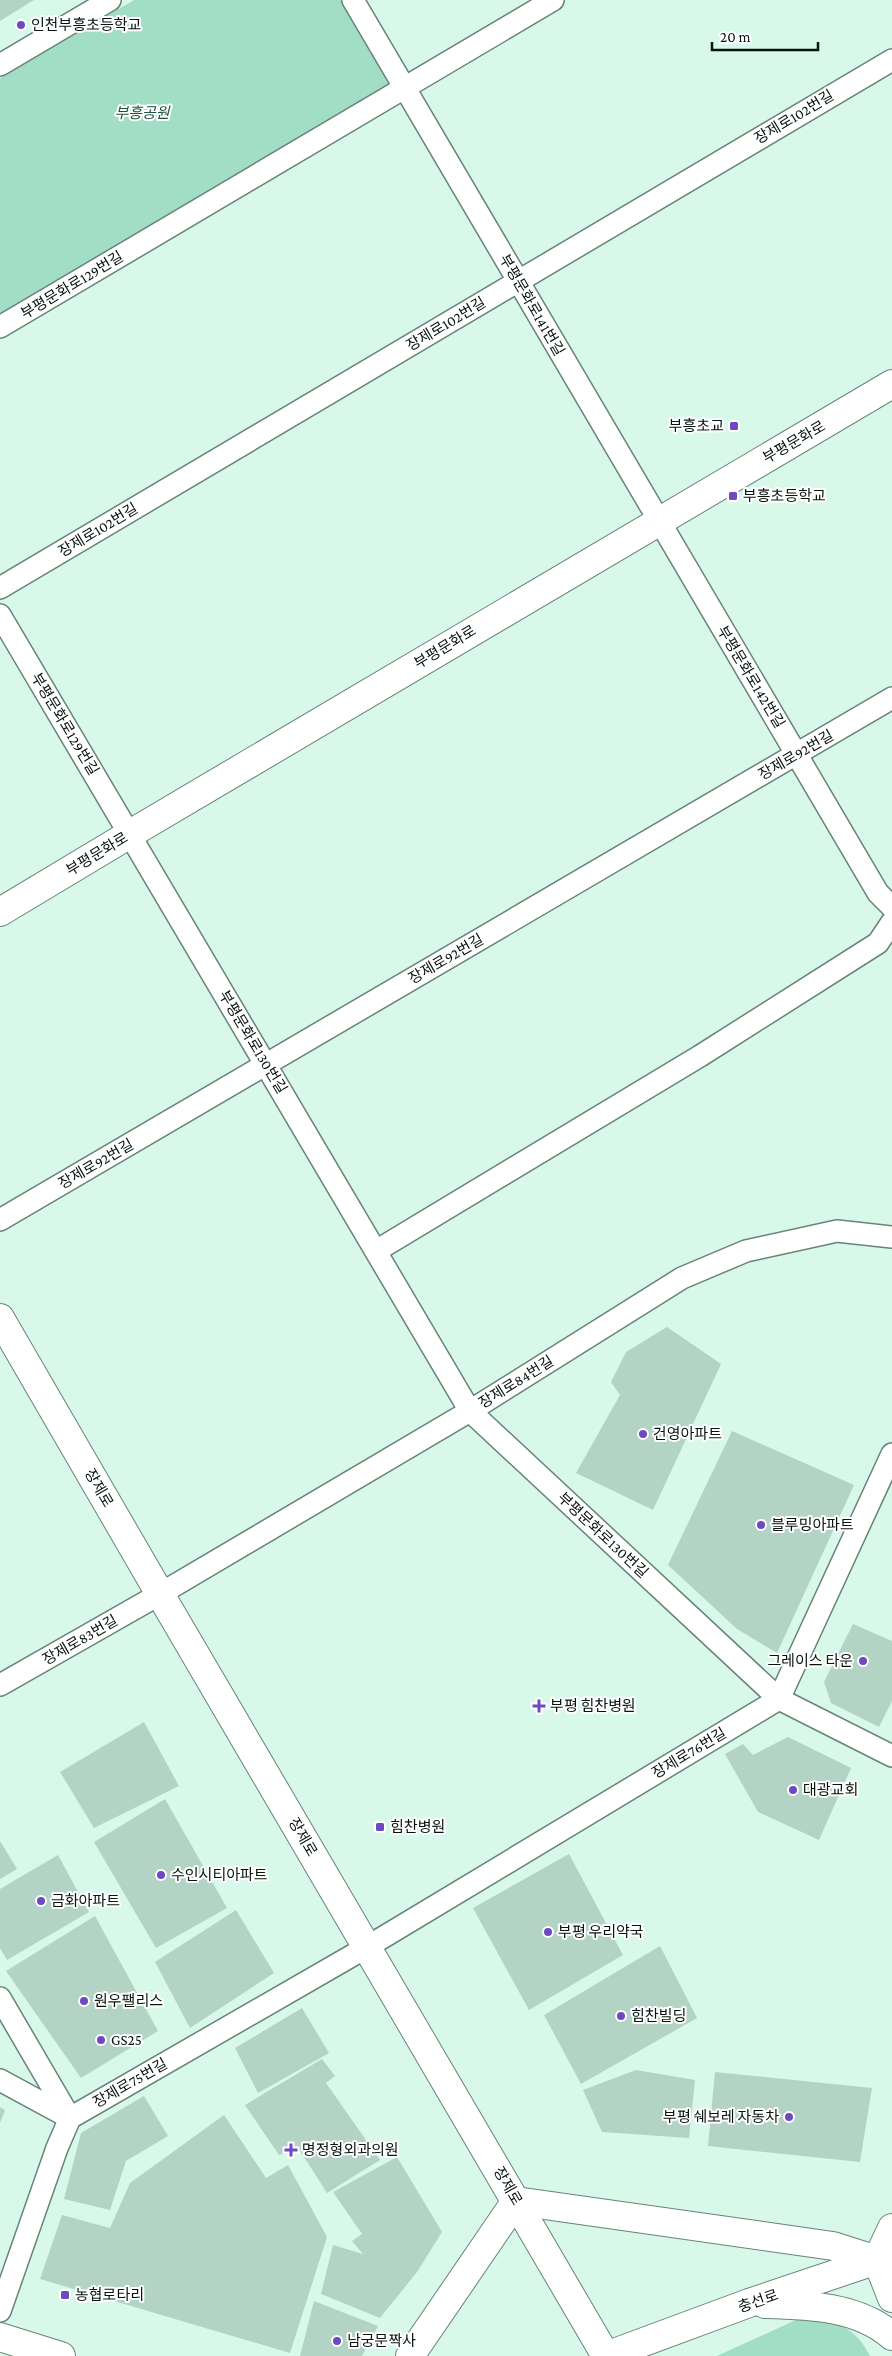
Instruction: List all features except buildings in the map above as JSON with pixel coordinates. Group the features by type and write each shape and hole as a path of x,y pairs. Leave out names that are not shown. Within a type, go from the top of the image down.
{"street":[{"name":"부평문화로","path":"0,912 892,384"},
{"name":"장제로","path":"0,1318 606,2356"},
{"path":"410,2356 516,2201 833,2246 877,2260"},
{"path":"892,2228 877,2260 892,2298"},
{"name":"충선로","path":"606,2356 749,2303 877,2260"},
{"path":"749,2303 813,2306 855,2314 892,2336"},
{"path":"0,2337 61,2356"}],"lane":[{"path":"0,64 110,0"},
{"name":"부평문화로141번길","path":"353,0 659,521"},
{"path":"404,88 553,0"},
{"name":"장제로102번길","path":"0,588 892,60"},
{"name":"부평문화로129번길","path":"0,328 404,88"},
{"name":"부평문화로142번길","path":"659,521 878,893 892,906"},
{"name":"부평문화로129번길","path":"0,615 130,834"},
{"name":"장제로92번길","path":"0,1220 892,698"},
{"name":"부평문화로130번길","path":"130,834 470,1412 779,1699 892,1756"},
{"path":"376,1251 700,1056 878,943 892,922"},
{"name":"장제로84번길","path":"160,1594 470,1412 682,1278 746,1250 837,1232 892,1237"},
{"path":"779,1699 892,1454"},
{"name":"장제로83번길","path":"0,1685 160,1594"},
{"name":"장제로76번길","path":"368,1947 779,1699"},
{"name":"장제로75번길","path":"70,2118 368,1947"},
{"path":"0,1998 70,2118"},
{"path":"0,2080 70,2118"},
{"path":"0,2311 70,2118"}],"green space":[{"name":"부흥공원","path":"134,0 342,0 391,84 0,315 0,78"},
{"path":"800,2318 833,2323 849,2330 856,2336 870,2356 717,2356"}],"place":[{"name":"인천부흥초등학교","path":"21,25"},
{"name":"부흥초교","path":"734,426"},
{"name":"부흥초등학교","path":"733,496"},
{"name":"건영아파트","path":"643,1434"},
{"name":"블루밍아파트","path":"761,1525"},
{"name":"그레이스 타운","path":"863,1661"},
{"name":"부평 힘찬병원","path":"539,1706"},
{"name":"대광교회","path":"793,1790"},
{"name":"힘찬병원","path":"380,1827"},
{"name":"수인시티아파트","path":"161,1875"},
{"name":"금화아파트","path":"41,1901"},
{"name":"부평 우리약국","path":"548,1932"},
{"name":"원우팰리스","path":"84,2001"},
{"name":"힘찬빌딩","path":"621,2016"},
{"name":"GS25","path":"101,2040"},
{"name":"부평 쉐보레 자동차","path":"789,2117"},
{"name":"명정형외과의원","path":"291,2150"},
{"name":"농협로타리","path":"65,2295"},
{"name":"남궁문짝사","path":"337,2341"}]}
